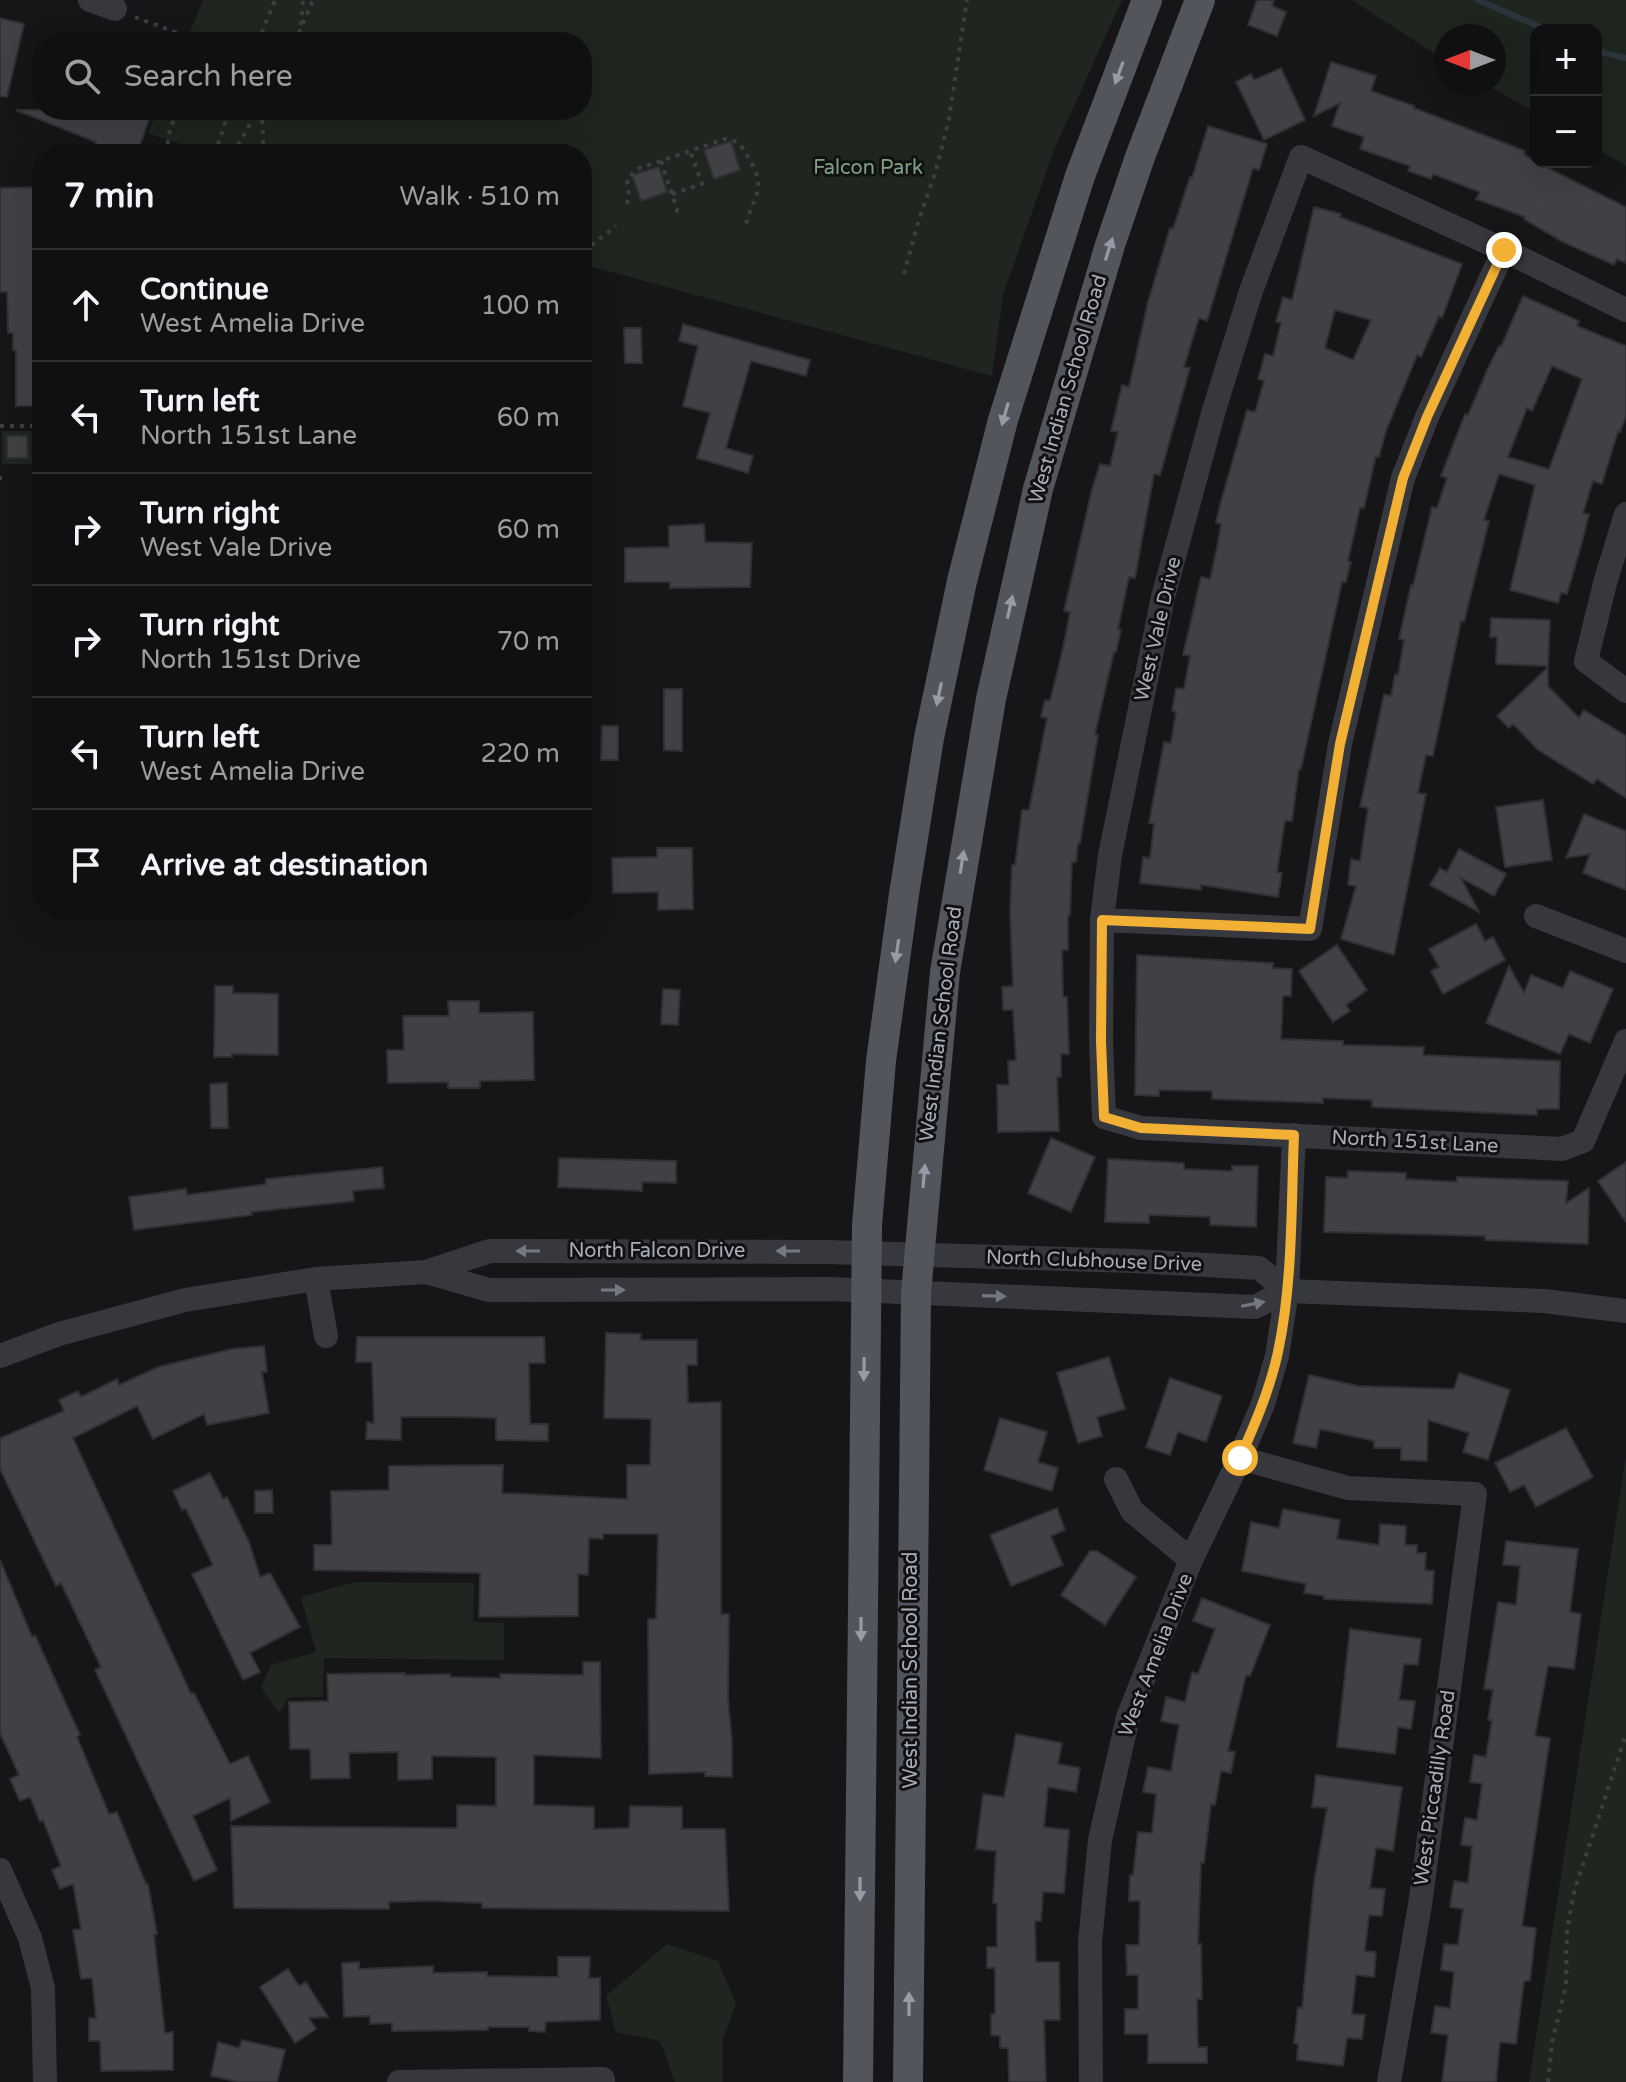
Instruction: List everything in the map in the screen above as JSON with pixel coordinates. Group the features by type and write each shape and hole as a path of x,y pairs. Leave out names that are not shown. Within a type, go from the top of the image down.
{"main road":[{"name":"West Indian School Road","path":"858,2082 892,1254 881,1061 904,894 929,738 962,581 1003,420 1080,176 1147,0"},
{"name":"West Indian School Road","path":"908,2082 890,1292 892,1254 1007,616 1038,489 1110,245 1200,0"}],"street":[{"path":"90,0 115,9"},
{"name":"West Vale Drive","path":"1104,1117 1102,920 1110,855 1163,597 1227,366 1251,291 1301,157 1504,250"},
{"path":"1102,920 1310,929 1340,744 1403,478 1427,417 1504,250 1626,310"},
{"path":"1626,514 1586,661 1626,691"},
{"path":"1536,916 1626,951"},
{"name":"North 151st Lane","path":"1104,1117 1141,1128 1562,1149 1583,1141 1626,1041"},
{"name":"West Amelia Drive","path":"1091,2082 1090,1942 1100,1840 1128,1717 1191,1560 1263,1404 1277,1356 1287,1291 1294,1135"},
{"name":"North Falcon Drive","path":"0,1356 59,1334 185,1300 316,1279 426,1272 490,1251 892,1254"},
{"name":"North Clubhouse Drive","path":"892,1254 1259,1268 1287,1291"},
{"path":"1097,1299 1099,1260"},
{"name":"North Falcon Drive","path":"426,1272 489,1290 890,1292"},
{"path":"316,1279 326,1336"},
{"name":"North Clubhouse Drive","path":"890,1292 1255,1307 1287,1291 1544,1301 1626,1311"},
{"name":"West Piccadilly Road","path":"1240,1458 1348,1488 1475,1494 1420,1905 1389,2082"},
{"name":"West Amelia Drive","path":"1116,1479 1132,1511 1191,1560"},
{"path":"0,1870 30,1938 43,1988 45,2082"},
{"path":"399,2082 603,2081"}],"path":[{"path":"262,32 275,0"},
{"path":"301,27 303,0"},
{"path":"299,32 313,0"},
{"path":"904,274 949,119 967,0"},
{"path":"115,9 175,32"},
{"path":"168,144 174,120"},
{"path":"218,144 226,120"},
{"path":"239,144 252,120"},
{"path":"262,120 264,144"},
{"path":"627,204 627,180 631,174 725,139 740,143 760,182 745,229"},
{"path":"672,194 702,184 690,151"},
{"path":"661,161 677,218"},
{"path":"592,245 616,226"},
{"path":"0,426 32,426"},
{"path":"0,476 0,484"},
{"path":"1548,2082 1552,2042 1566,1986 1567,1930 1574,1892 1626,1734"}],"green space":[{"name":"Falcon Park","path":"203,0 1122,0 1054,150 1003,295 992,376 592,267 592,144 180,144 148,133 154,120 592,120 592,32 190,32"},
{"path":"1352,0 1626,0 1626,166 1602,152 1602,24 1530,24 1530,110 1506,96 1506,24 1434,24 1434,53"},
{"path":"2,431 32,431 32,464 2,464"},
{"path":"1626,1456 1626,2082 1529,2082 1534,2050"},
{"path":"355,1582 474,1583 473,1622 504,1623 504,1660 324,1658 323,1697 289,1697 279,1713 261,1687 271,1665 316,1652 301,1597"},
{"path":"667,1944 718,1961 736,2004 723,2039 723,2082 675,2082 660,2041 616,2032 606,1996"}],"building":[{"path":"1257,0 1274,0 1272,6 1286,12 1277,36 1248,25"},
{"path":"0,18 24,24 7,97 0,96"},
{"path":"1331,62 1376,76 1371,91 1525,151 1524,154 1530,158 1530,168 1548,168 1626,207 1626,263 1617,259 1614,265 1563,242 1525,217 1476,199 1480,192 1433,174 1431,179 1408,171 1410,166 1360,149 1364,137 1332,126 1340,103 1314,116"},
{"path":"1281,68 1305,120 1264,140 1236,82 1251,74 1254,80"},
{"path":"16,110 32,110 32,116"},
{"path":"41,120 149,120 140,144 96,142"},
{"path":"1208,126 1267,144 1259,170 1253,168 1207,321 1199,318 1184,367 1190,368 1160,475 1154,474 1135,578 1129,577 1118,629 1121,630 1095,734 1098,735 1080,843 1076,862 1072,862 1068,950 1062,950 1069,1054 1061,1054 1061,1077 1057,1077 1059,1131 998,1132 997,1085 1009,1085 1008,1061 1016,1060 1013,1010 1003,1010 1002,987 1013,986 1012,865 1015,865 1022,810 1029,810 1047,718 1041,717 1045,700 1050,701 1063,648 1070,612 1064,611 1092,489 1100,464 1110,466 1118,432 1111,431 1122,385 1129,387 1148,302 1170,228 1173,229 1192,178"},
{"path":"731,141 740,170 714,179 704,150"},
{"path":"659,167 667,192 641,201 632,175"},
{"path":"32,187 32,406 16,406 16,350 13,350 13,333 8,333 7,292 0,292 0,188"},
{"path":"1314,207 1341,214 1340,217 1462,264 1442,318 1439,316 1421,357 1417,355 1386,431 1379,457 1376,456 1364,508 1360,508 1348,561 1351,562 1346,582 1342,582 1299,768 1292,821 1285,821 1277,872 1282,873 1278,897 1201,885 1201,890 1140,883 1143,857 1150,858 1154,824 1149,823 1164,742 1171,743 1176,688 1184,689 1190,656 1183,655 1201,577 1210,579 1221,524 1216,523 1220,505 1247,410 1255,412 1264,381 1258,379 1265,354 1273,356 1281,323 1276,322 1283,297 1292,300","holes":["1335,310 1371,320 1353,360 1325,348"]},
{"path":"1523,296 1579,321 1577,326 1626,346 1626,416 1618,431 1602,484 1593,481 1583,513 1589,514 1583,539 1567,594 1561,593 1558,603 1510,590 1535,485 1499,474 1484,520 1489,521 1464,622 1461,621 1433,756 1426,755 1418,793 1426,794 1394,955 1341,939 1356,886 1348,885 1351,859 1360,861 1368,808 1360,807 1384,694 1391,696 1395,674 1398,675 1404,640 1399,639 1411,585 1432,507 1437,508 1447,478 1441,476 1465,414 1468,415 1488,368 1501,347","holes":["1552,366 1582,379 1549,469 1508,457 1527,408 1532,411"]},
{"path":"683,324 810,360 806,376 751,361 726,448 753,456 748,473 697,458 710,413 683,406 698,346 679,341"},
{"path":"624,328 641,328 642,363 625,363"},
{"path":"7,436 27,436 28,458 7,458"},
{"path":"704,524 705,542 752,543 750,587 670,588 670,582 625,582 625,548 669,547 669,526"},
{"path":"1491,618 1550,620 1548,666 1496,664 1497,637 1490,637"},
{"path":"1548,667 1548,686 1579,718 1584,710 1626,736 1626,798 1597,779 1593,784 1538,750 1513,724 1509,728 1497,716"},
{"path":"664,689 682,689 682,751 664,750"},
{"path":"602,726 618,726 618,760 601,760"},
{"path":"1543,800 1552,860 1505,867 1496,807"},
{"path":"1584,814 1626,831 1626,890 1583,873 1590,854 1566,858"},
{"path":"657,848 692,848 693,909 658,910 658,892 613,893 612,858 657,857"},
{"path":"1459,849 1506,874 1494,896 1461,878 1479,912 1430,885 1440,868 1447,872"},
{"path":"1476,924 1485,941 1493,937 1505,960 1443,994 1431,971 1439,967 1429,949"},
{"path":"1337,945 1367,990 1346,1005 1350,1011 1333,1022 1299,971"},
{"path":"1137,955 1273,963 1273,968 1292,969 1291,996 1283,996 1281,1039 1343,1041 1343,1045 1424,1047 1423,1055 1560,1061 1559,1109 1537,1109 1537,1115 1372,1107 1372,1100 1323,1098 1323,1103 1212,1099 1212,1091 1159,1090 1159,1096 1135,1095"},
{"path":"1509,966 1524,993 1531,975 1563,988 1570,971 1613,989 1590,1043 1569,1034 1560,1054 1486,1023"},
{"path":"215,986 233,986 233,993 278,994 278,1055 232,1054 232,1057 214,1057"},
{"path":"663,989 680,990 678,1025 661,1024"},
{"path":"448,1001 479,1001 479,1013 533,1012 534,1080 480,1081 480,1088 448,1088 448,1082 388,1083 387,1050 404,1050 403,1016 449,1016"},
{"path":"227,1083 228,1128 211,1128 210,1084"},
{"path":"1051,1138 1095,1157 1071,1212 1028,1193"},
{"path":"559,1158 676,1161 676,1183 642,1182 642,1191 558,1187"},
{"path":"1108,1159 1184,1163 1184,1169 1232,1171 1232,1166 1258,1166 1256,1227 1210,1225 1210,1217 1149,1215 1149,1223 1105,1222"},
{"path":"1626,1162 1626,1222 1598,1181"},
{"path":"382,1167 384,1188 353,1191 354,1201 251,1212 252,1215 134,1230 129,1197 186,1189 187,1195 266,1184 266,1179"},
{"path":"1348,1171 1406,1173 1406,1179 1457,1182 1457,1177 1568,1181 1566,1203 1589,1188 1588,1244 1485,1240 1485,1236 1324,1232 1326,1177 1347,1178"},
{"path":"606,1333 641,1334 640,1340 697,1340 697,1365 687,1365 688,1403 721,1402 721,1614 729,1614 728,1699 732,1777 705,1776 705,1772 649,1774 648,1619 656,1619 658,1534 603,1534 603,1539 589,1538 588,1575 578,1574 578,1616 479,1617 480,1573 314,1570 314,1545 332,1545 331,1491 389,1490 389,1466 503,1465 502,1493 627,1499 627,1465 650,1465 651,1419 604,1418"},
{"path":"357,1337 544,1337 545,1363 529,1363 530,1424 548,1424 548,1441 496,1440 496,1418 459,1417 401,1417 401,1440 366,1439 367,1422 374,1423 372,1362 356,1362"},
{"path":"264,1346 267,1372 262,1372 269,1413 207,1425 204,1414 153,1439 137,1406 73,1438 191,1694 194,1693 230,1764 248,1756 270,1802 231,1821 230,1798 193,1816 217,1870 194,1881 95,1670 101,1667 61,1583 56,1586 0,1469 0,1438 64,1411 59,1400 78,1391 81,1397 117,1379 119,1385 158,1367 232,1349"},
{"path":"1109,1357 1125,1409 1097,1417 1102,1436 1078,1443 1057,1373"},
{"path":"1459,1373 1510,1390 1488,1460 1463,1452 1469,1433 1428,1420 1427,1461 1401,1460 1401,1448 1374,1448 1374,1441 1320,1429 1316,1448 1293,1443 1309,1375 1358,1386 1454,1389"},
{"path":"1170,1378 1222,1396 1206,1442 1178,1432 1170,1455 1146,1447"},
{"path":"1000,1418 1047,1432 1038,1462 1058,1468 1052,1491 984,1470"},
{"path":"1566,1428 1593,1477 1536,1507 1524,1485 1510,1492 1495,1463"},
{"path":"210,1473 223,1499 227,1497 249,1542 260,1577 270,1573 300,1627 250,1653 260,1672 243,1680 192,1574 213,1565 186,1509 182,1510 173,1491"},
{"path":"272,1490 273,1513 255,1513 255,1491"},
{"path":"1057,1508 1065,1530 1051,1536 1063,1565 1011,1586 990,1535"},
{"path":"1283,1509 1340,1520 1337,1539 1379,1545 1380,1524 1406,1526 1405,1545 1417,1545 1417,1553 1426,1553 1425,1570 1434,1571 1432,1604 1324,1599 1324,1596 1304,1593 1306,1584 1242,1571 1251,1522 1279,1528"},
{"path":"1506,1541 1578,1549 1570,1612 1581,1614 1574,1669 1548,1666 1535,1736 1550,1738 1522,1926 1536,1928 1530,1981 1524,1981 1516,2044 1500,2042 1496,2082 1442,2082 1448,2035 1431,2033 1435,2006 1450,2008 1454,1972 1441,1970 1444,1944 1458,1945 1463,1909 1450,1907 1454,1881 1468,1883 1472,1846 1461,1845 1465,1818 1477,1820 1482,1784 1470,1782 1474,1755 1486,1757 1492,1720 1488,1720 1493,1690 1484,1689 1498,1602 1516,1605 1520,1566 1503,1565"},
{"path":"1090,1551 1097,1551 1136,1577 1105,1625 1061,1595"},
{"path":"0,1560 32,1637 35,1635 80,1735 77,1737 109,1814 117,1812 148,1884 157,1934 154,1935 165,2033 173,2032 173,2070 101,2071 100,2041 89,2041 89,2018 96,2018 92,1978 81,1979 73,1930 81,1929 73,1884 60,1889 52,1870 61,1866 43,1820 40,1822 30,1797 20,1801 10,1779 19,1775 0,1733"},
{"path":"1202,1598 1270,1625 1250,1676 1246,1675 1228,1751 1235,1752 1231,1773 1221,1771 1215,1805 1211,1804 1204,1863 1201,1863 1198,1944 1201,1944 1202,1999 1197,1999 1198,2047 1207,2047 1207,2063 1148,2063 1148,2034 1125,2034 1125,2009 1138,2009 1138,1975 1127,1975 1126,1945 1139,1945 1140,1901 1129,1901 1130,1875 1133,1875 1138,1832 1152,1833 1156,1794 1143,1792 1148,1767 1171,1771 1179,1725 1161,1721 1166,1697 1185,1702 1192,1672 1198,1674 1215,1629 1193,1621"},
{"path":"1350,1629 1421,1639 1418,1665 1404,1664 1399,1700 1415,1701 1411,1729 1398,1727 1395,1754 1337,1747"},
{"path":"583,1662 600,1662 601,1758 534,1755 534,1805 594,1807 594,1829 629,1828 630,1806 682,1807 682,1829 725,1829 729,1911 482,1908 482,1903 431,1901 389,1902 389,1909 234,1908 231,1826 457,1828 457,1805 496,1806 496,1757 432,1756 432,1779 398,1780 398,1752 349,1753 350,1778 311,1779 310,1749 290,1749 289,1702 328,1701 327,1674 450,1674 450,1677 500,1678 500,1674 583,1675"},
{"path":"1016,1734 1062,1743 1058,1764 1080,1768 1076,1792 1048,1787 1044,1827 1069,1830 1064,1893 1043,1892 1041,1921 1035,1921 1036,1962 1059,1962 1060,2020 1044,2020 1046,2082 1009,2082 1008,2048 1000,2048 1000,2036 991,2035 991,2014 995,2014 995,1968 987,1968 987,1947 997,1947 997,1904 993,1903 996,1851 976,1849 983,1794 1004,1797"},
{"path":"1316,1775 1402,1787 1393,1851 1376,1848 1370,1888 1385,1889 1382,1916 1369,1915 1365,1951 1376,1952 1374,1977 1356,1975 1352,2014 1365,2015 1362,2039 1347,2038 1343,2066 1297,2060 1298,2044 1294,2043 1298,2007 1302,2008 1314,1882 1327,1808 1312,1807"},
{"path":"558,1957 590,1957 589,1978 600,1978 600,2020 546,2022 545,2032 529,2031 529,2027 392,2031 392,2023 370,2024 370,2016 344,2017 342,1963 359,1962 359,1969 433,1966 433,1973 487,1972 487,1976 558,1977"},
{"path":"288,1969 299,1986 306,1982 328,2017 309,2018 316,2029 295,2043 260,1987"},
{"path":"242,2040 285,2050 277,2082 239,2082 211,2076 218,2042 239,2048"}],"waterway":[{"path":"1478,0 1533,24"},
{"path":"1602,52 1626,58"}],"route":[{"path":"1240,1458 1263,1404 1281,1337 1287,1291 1294,1135 1141,1128 1104,1117 1102,920 1310,929 1340,744 1403,478 1427,417 1504,250"}]}
